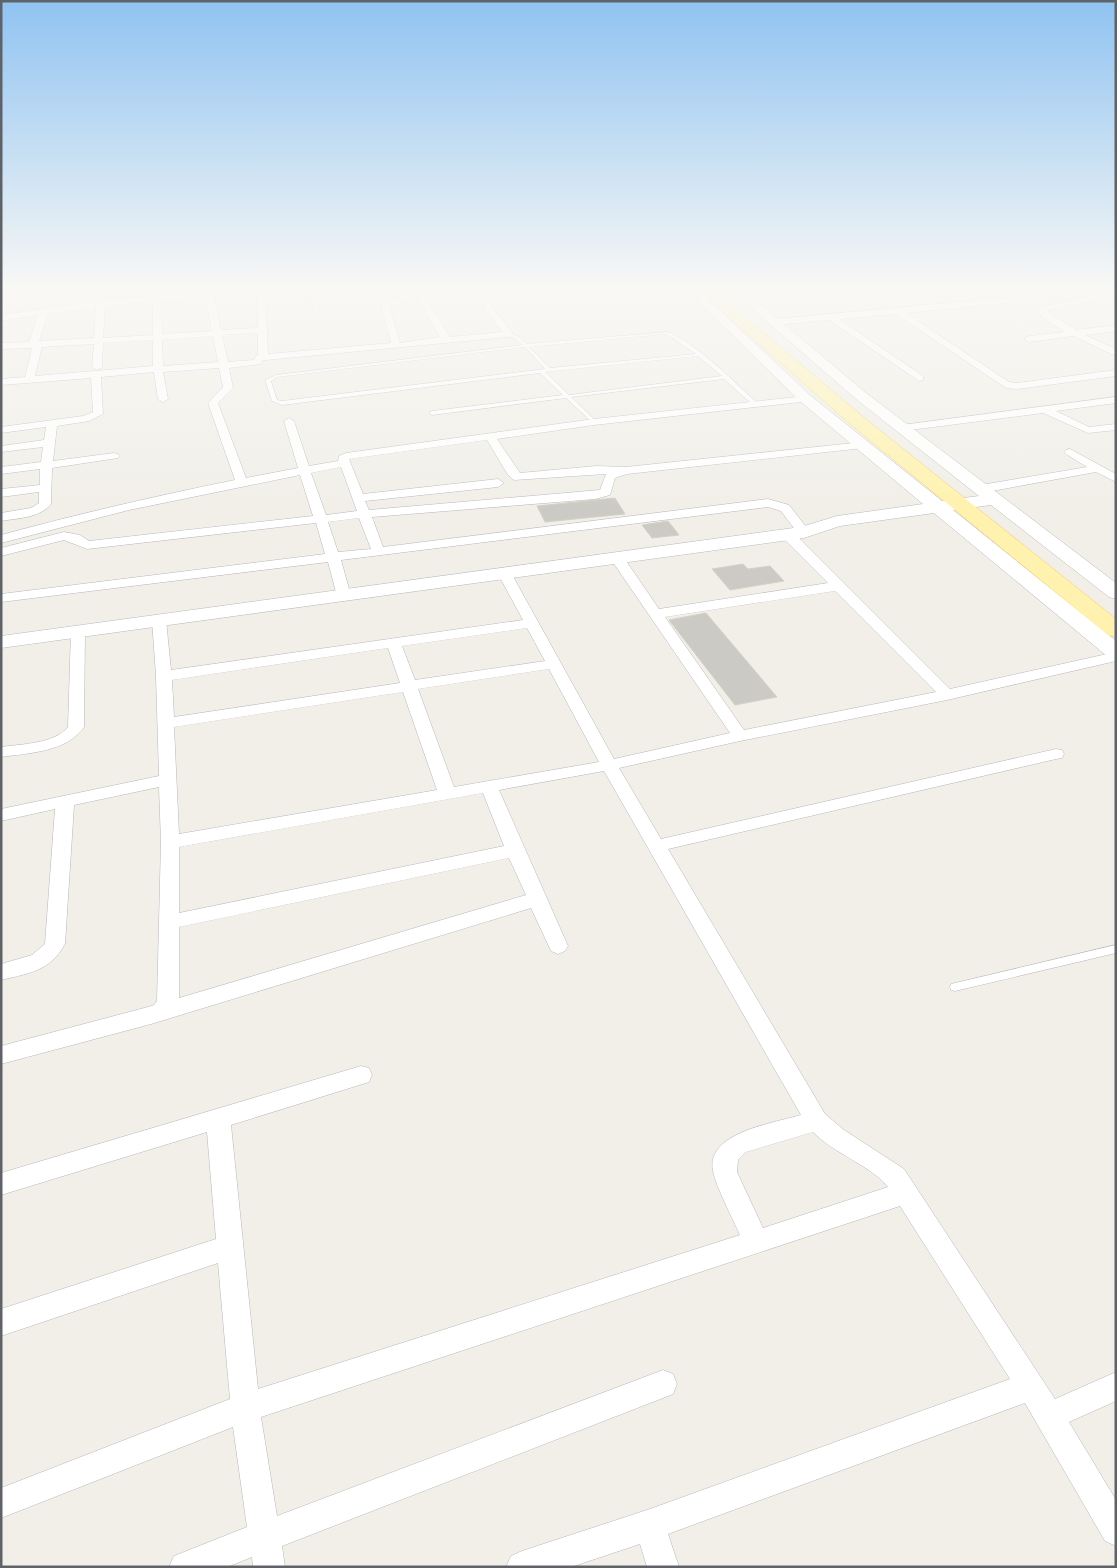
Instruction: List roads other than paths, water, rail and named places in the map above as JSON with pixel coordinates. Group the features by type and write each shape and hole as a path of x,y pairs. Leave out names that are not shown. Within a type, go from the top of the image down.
{"main road":[{"path":"768,362 806,399 863,445 974,506 1116,612"},
{"path":"788,362 902,458 974,506 1116,593"},
{"path":"801,362 916,455 1116,630"},
{"path":"822,362 902,428 974,506 1116,652"},
{"path":"1,642 799,532 851,531 974,506"}],"street":[{"path":"29,380 32,362"},
{"path":"1,430 92,418 98,414 97,362"},
{"path":"158,362 164,399"},
{"path":"1,382 29,380 96,370 158,369 256,362"},
{"path":"896,362 919,378"},
{"path":"973,362 1006,385 1017,386 1116,373"},
{"path":"222,365 228,388 213,403 241,482"},
{"path":"378,551 360,498 345,463 344,458 346,456 594,422 806,399"},
{"path":"902,428 1116,400"},
{"path":"1042,409 1088,430 1116,427"},
{"path":"289,421 303,470 334,556 344,596"},
{"path":"1,517 27,513 45,504 46,466 52,423"},
{"path":"490,436 514,475 518,477 596,470 626,471 863,445"},
{"path":"1,449 49,443"},
{"path":"1070,452 1116,479"},
{"path":"1,471 114,456"},
{"path":"1,539 61,523 241,482 345,463"},
{"path":"974,506 1098,468"},
{"path":"1,552 64,536 75,538 87,545 320,518 601,494 609,488 610,476 626,471"},
{"path":"360,498 498,483"},
{"path":"1,493 46,488"},
{"path":"1,598 334,556 547,532 768,503 785,508 799,532 838,586 947,695"},
{"path":"61,523 64,536"},
{"path":"617,558 740,736"},
{"path":"505,574 609,765 817,1121 830,1135 882,1166 895,1177 1031,1386 1116,1530"},
{"path":"655,614 838,586"},
{"path":"159,620 164,676 170,842 170,997 162,1010"},
{"path":"164,676 531,623"},
{"path":"1,752 57,742 73,733 76,727 78,631"},
{"path":"393,642 448,793"},
{"path":"170,842 609,765 740,736 947,695 1116,656"},
{"path":"165,723 554,664"},
{"path":"656,846 1056,754"},
{"path":"1,815 167,780"},
{"path":"489,786 558,946"},
{"path":"1,972 45,958 52,951 55,944 65,801"},
{"path":"170,922 515,850"},
{"path":"1,1055 151,1016 162,1010 538,900"},
{"path":"1,1184 361,1074"},
{"path":"218,1117 245,1408 269,1567"},
{"path":"756,1242 725,1172 724,1160 728,1151 738,1144 817,1121"},
{"path":"1,1503 245,1408 906,1193"},
{"path":"1,1323 230,1247"},
{"path":"185,1567 663,1384"},
{"path":"522,1567 650,1525 1031,1386"},
{"path":"1049,1416 1116,1386"},
{"path":"650,1525 663,1567"}],"lane":[{"path":"392,362 271,377 268,380 275,401 282,403 627,362"},
{"path":"541,362 549,370"},
{"path":"707,362 755,404"},
{"path":"541,371 594,422"},
{"path":"432,413 566,395 725,377"},
{"path":"955,987 1116,949"}]}
